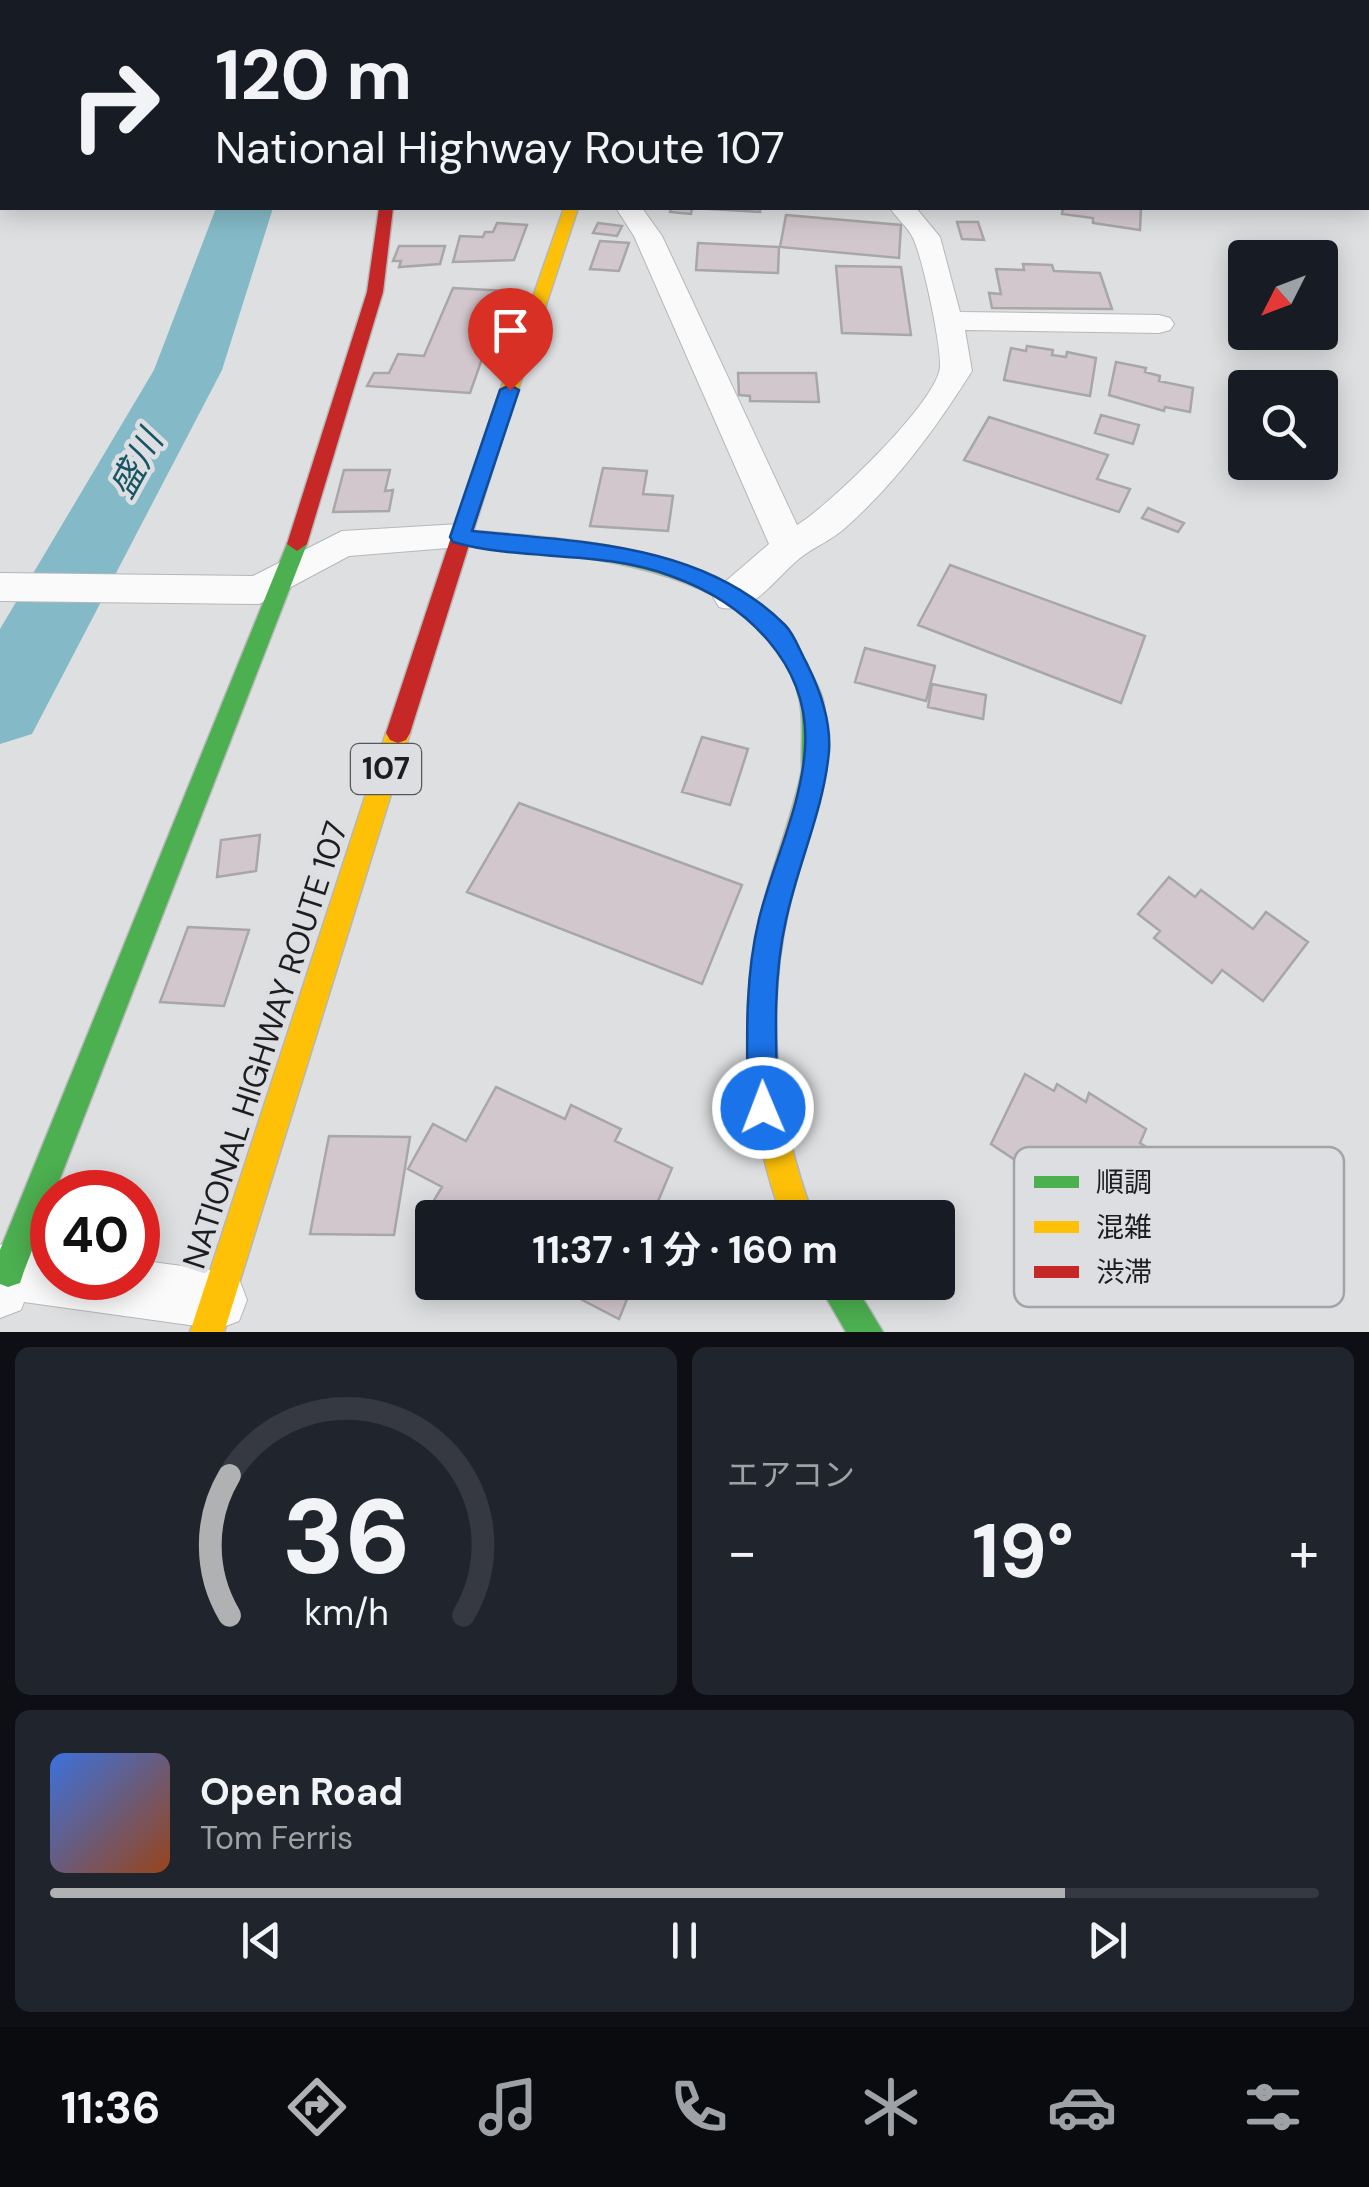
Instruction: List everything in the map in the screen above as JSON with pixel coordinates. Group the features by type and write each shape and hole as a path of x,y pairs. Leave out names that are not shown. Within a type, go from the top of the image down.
{"main road":[{"path":"4,1280 273,582 370,310 386,210"},
{"name":"NATIONAL HIGHWAY ROUTE 107","path":"212,1316 460,537 570,210"},
{"path":"460,537 630,555 682,571 732,596 779,632 808,690 818,746 812,784 772,920 760,996 763,1108 792,1200"},
{"path":"845,1300 866,1332"}],"street":[{"path":"630,210 648,236 789,548"},
{"path":"732,596 789,548 831,521 940,401 956,371 948,321 926,237 905,210"},
{"path":"948,321 1158,324"},
{"path":"0,586 273,582 342,544 460,537"},
{"path":"4,1280 212,1316"}],"building":[{"path":"670,210 692,210 691,214"},
{"path":"1063,210 1141,210 1140,230 1093,223 1093,218 1062,214"},
{"path":"786,215 901,225 899,258 780,247"},
{"path":"957,222 978,222 984,240 962,239"},
{"path":"497,223 527,225 514,260 453,262 460,236 483,237 485,232 493,232"},
{"path":"598,223 622,226 617,236 593,233"},
{"path":"600,241 629,243 619,271 590,269"},
{"path":"698,243 779,247 778,273 696,270"},
{"path":"399,246 445,246 440,264 399,267 401,261 393,261"},
{"path":"1023,264 1052,265 1054,271 1100,273 1112,309 992,308 989,293 1001,294 996,269 1024,270"},
{"path":"836,266 901,267 911,335 842,333"},
{"path":"453,288 506,291 470,393 367,386 374,373 389,373 398,354 424,356"},
{"path":"1027,346 1053,350 1052,355 1066,357 1067,352 1096,358 1090,396 1004,380 1011,348 1026,351"},
{"path":"1116,362 1146,368 1145,372 1160,376 1159,381 1193,388 1190,412 1165,407 1164,411 1109,395"},
{"path":"738,373 816,373 819,402 750,401 750,396 739,395"},
{"path":"1101,415 1139,425 1133,444 1095,433"},
{"path":"989,417 1108,455 1097,479 1130,489 1119,512 964,460"},
{"path":"603,468 647,471 643,494 673,496 668,531 590,526"},
{"path":"344,470 390,470 385,491 393,490 389,511 333,512"},
{"path":"1148,508 1184,523 1178,532 1142,518"},
{"path":"950,565 1145,636 1121,703 918,625"},
{"path":"865,648 935,666 926,701 855,682"},
{"path":"932,684 986,695 983,719 928,707"},
{"path":"702,737 748,749 730,805 682,792"},
{"path":"519,803 742,885 702,984 467,892"},
{"path":"260,835 256,871 217,877 221,840"},
{"path":"1169,877 1195,897 1201,890 1253,929 1266,912 1308,942 1263,1001 1222,970 1212,983 1154,938 1160,931 1138,914"},
{"path":"188,927 249,930 224,1006 160,1002"},
{"path":"1025,1074 1054,1091 1057,1084 1086,1102 1089,1093 1146,1129 1140,1143 1146,1147 1014,1147 1014,1159 991,1144"},
{"path":"496,1087 565,1119 571,1105 621,1129 615,1141 672,1168 659,1200 434,1200 442,1187 408,1169 433,1124 466,1141"},
{"path":"329,1136 410,1137 394,1235 310,1234"},
{"path":"582,1300 627,1300 619,1319"}],"waterway":[{"name":"盛川","path":"0,708 188,370 243,210"}],"traffic: fast":[{"path":"460,537 581,549 643,561 701,579 751,607 789,647 811,700 814,770"},
{"path":"8,1271 297,544"},
{"path":"845,1300 866,1332"}],"traffic: slow":[{"path":"501,414 570,210"},
{"path":"207,1332 398,733"},
{"path":"791,1200 766,1102 761,1062 762,982 781,886 814,770"}],"traffic: jam":[{"path":"297,544 375,292 386,210"},
{"path":"398,733 501,414"}],"route":[{"path":"510,390 460,537 630,555 682,571 732,596 779,632 808,690 818,746 812,784 772,920 760,996 763,1108"}]}
